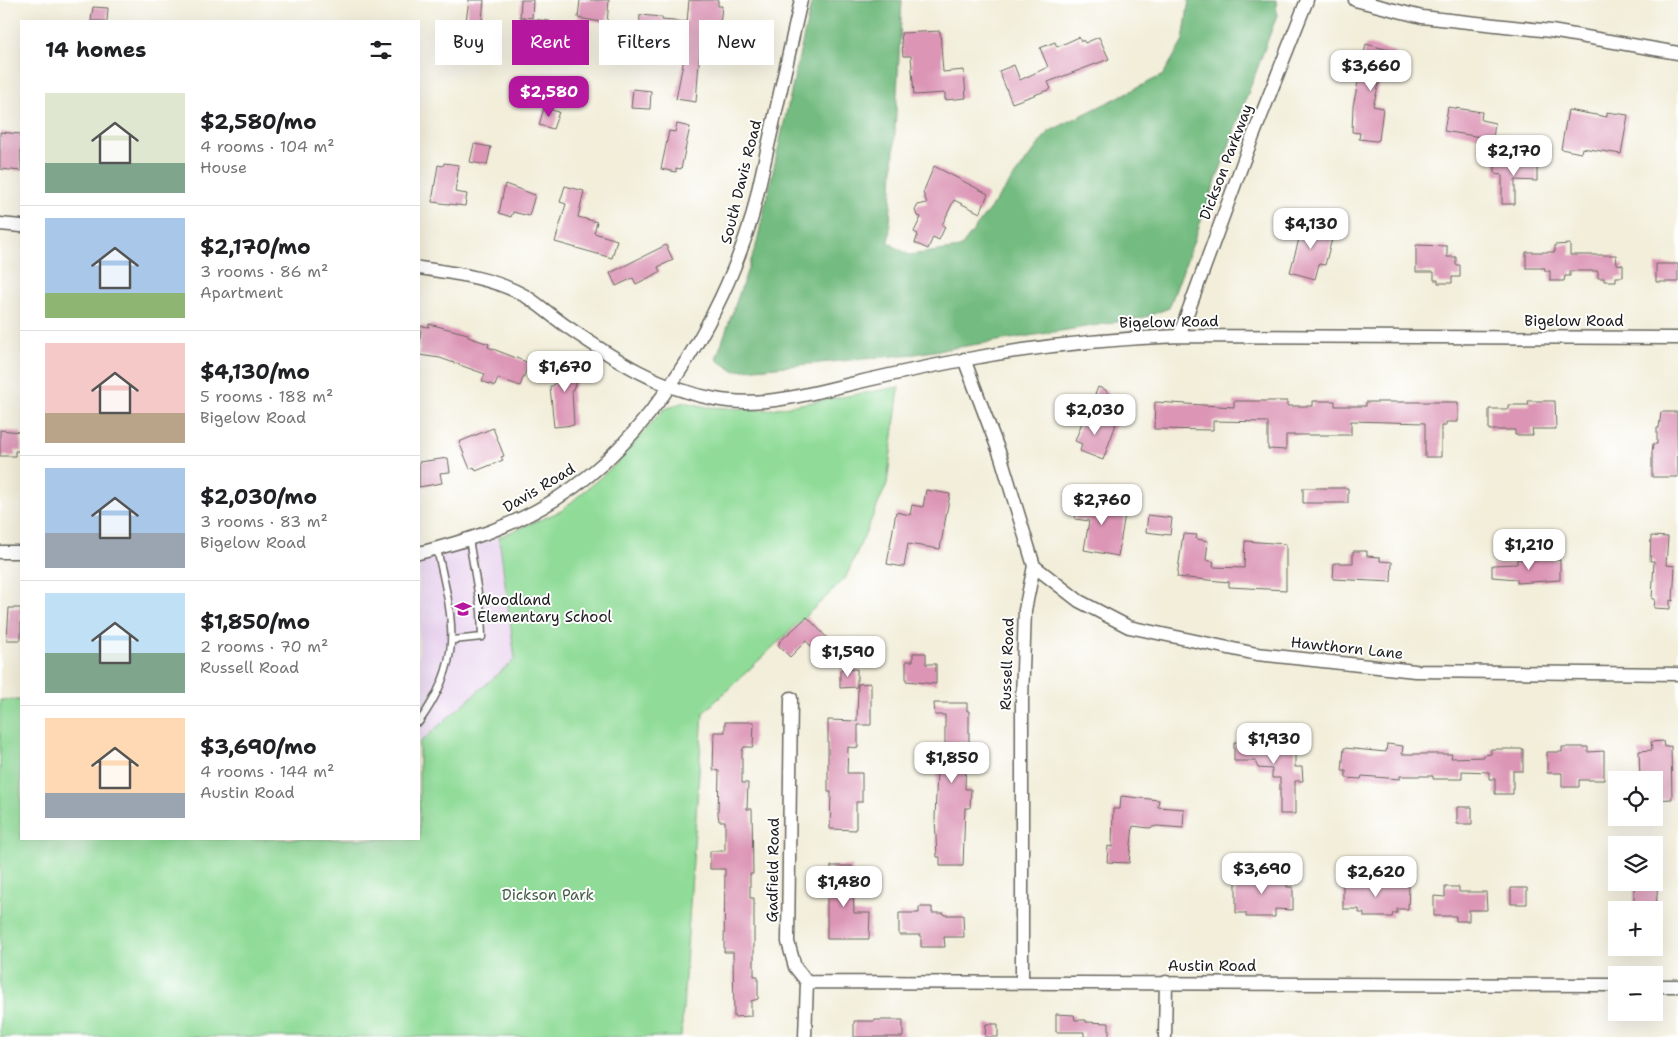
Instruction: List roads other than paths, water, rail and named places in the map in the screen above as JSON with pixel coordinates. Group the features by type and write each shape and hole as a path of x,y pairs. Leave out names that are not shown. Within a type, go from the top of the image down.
{"street":[{"name":"South Davis Road","path":"669,386 709,324 741,252 752,217 800,0"},
{"name":"Dickson Parkway","path":"1178,336 1246,154 1307,0"},
{"path":"1355,0 1422,17 1552,31 1678,53"},
{"path":"0,224 20,226"},
{"name":"Bigelow Road","path":"420,268 489,281 526,296 597,348 630,368 669,386 715,399 734,402 800,397 964,360 1068,343 1178,336 1678,338"},
{"name":"Russell Road","path":"964,360 998,450 1034,566 1025,610 1022,700 1022,981"},
{"name":"Davis Road","path":"420,553 469,539 505,526 532,513 588,477 643,420 669,386"},
{"path":"0,552 20,552"},
{"name":"Hawthorn Lane","path":"1034,566 1079,601 1129,627 1257,654 1416,671 1678,674"},
{"name":"Gadfield Road","path":"791,698 788,942 795,967 807,982"},
{"name":"Austin Road","path":"807,982 1022,981 1608,985"},
{"path":"806,1037 807,982"},
{"path":"1165,1037 1166,982"},
{"path":"1663,986 1678,986"}],"lane":[{"path":"453,640 482,637 481,611 469,539"},
{"path":"420,721 433,702 447,669 453,640 448,601 437,549"}],"place":[{"name":"Woodland Elementary School","path":"463,609"}],"park label":[{"name":"Dickson Park","path":"548,895"}]}
